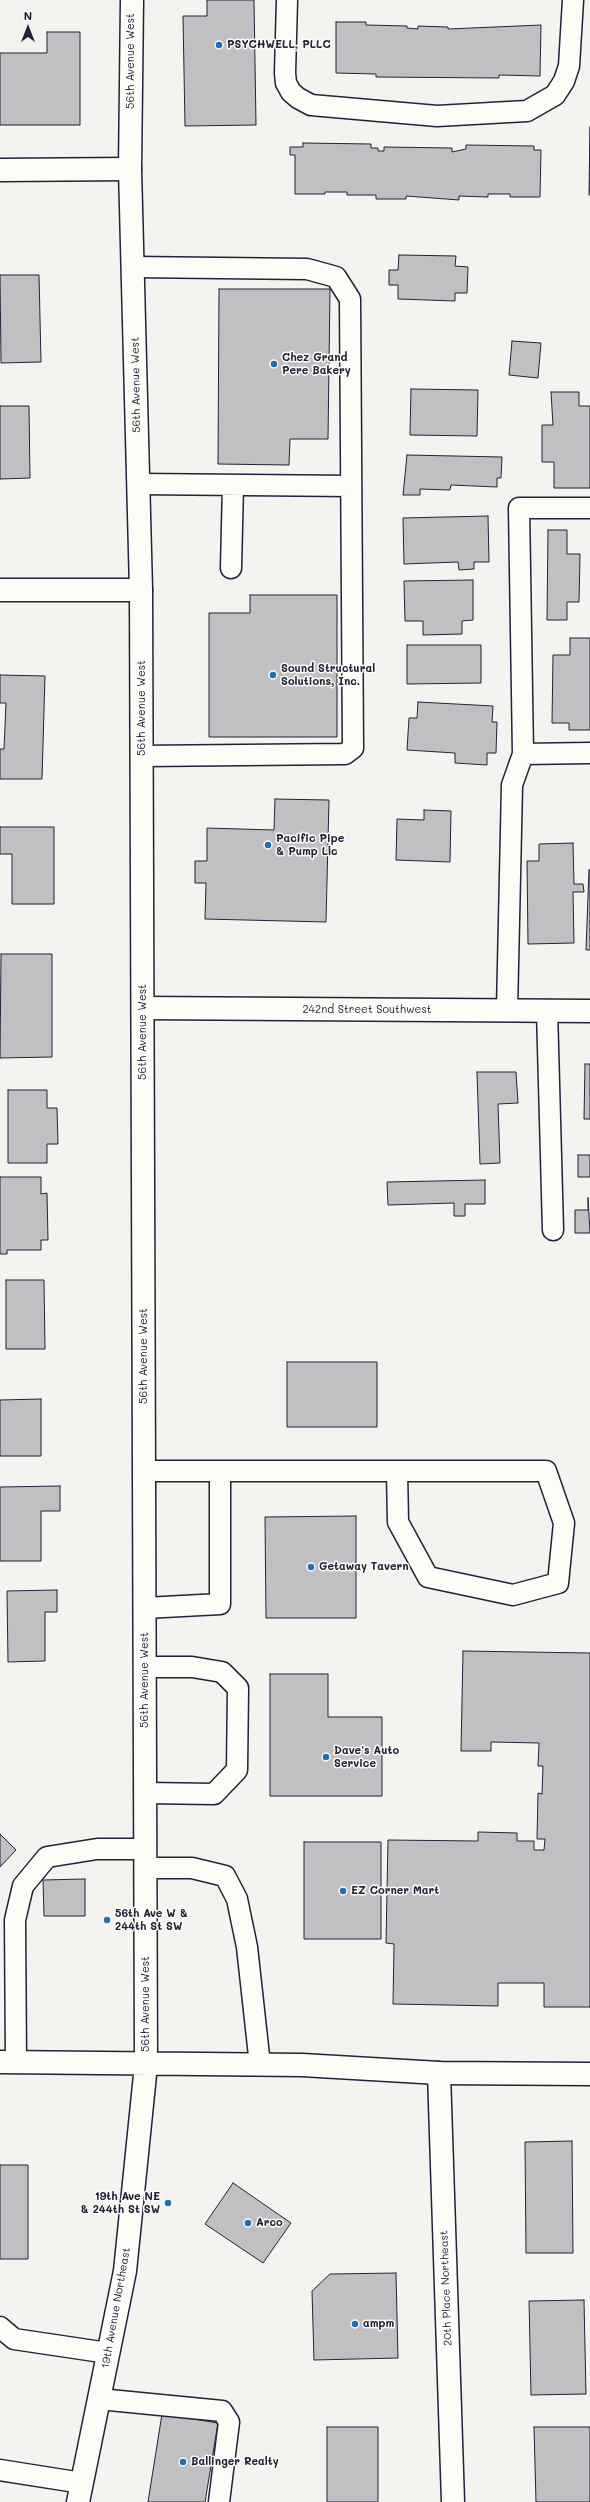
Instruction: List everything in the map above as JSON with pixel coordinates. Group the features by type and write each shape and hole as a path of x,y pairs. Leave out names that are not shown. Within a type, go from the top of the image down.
{"main road":[{"name":"56th Avenue West","path":"132,0 130,169 141,590 146,2065"},
{"path":"0,170 130,169"},
{"path":"0,590 141,590"},
{"name":"242nd Street Southwest","path":"143,1008 590,1011"},
{"path":"8,2062 146,2065 260,2065 354,2067 439,2073 590,2074"},
{"name":"19th Avenue Northeast","path":"80,2492 125,2271 146,2065"},
{"name":"20th Place Northeast","path":"439,2073 454,2502"}],"lane":[{"path":"287,0 285,73 288,87 298,98 311,105 437,116 527,111 555,95 564,81 570,66 573,0"},
{"path":"133,267 307,269 336,277 350,299 353,748 345,754 142,756"},
{"path":"139,484 351,486"},
{"path":"231,568 232,486"},
{"path":"507,1010 512,785 524,754 519,508 590,508"},
{"path":"524,754 590,753"},
{"path":"547,1010 553,1230"},
{"path":"144,1471 546,1471 564,1523 558,1583 513,1595 428,1577 398,1522 397,1472"},
{"path":"145,1608 220,1604 220,1471"},
{"path":"145,1667 192,1667 222,1672 238,1688 237,1770 214,1794 145,1793"},
{"path":"8,2062 8,1919 23,1886 47,1857 97,1849 225,1876 237,1899 247,1947 260,2065"},
{"path":"0,2327 14,2339 108,2353"},
{"path":"99,2399 222,2411 229,2422 219,2502"},
{"path":"0,2470 80,2492"}],"building":[{"name":"PSYCHWELL, PLLC","path":"207,0 254,0 256,125 185,126 183,16 207,16"},
{"path":"336,22 366,22 366,25 407,26 407,28 418,29 418,26 448,27 448,29 541,25 540,76 499,75 499,78 376,77 376,74 336,73"},
{"path":"47,32 80,32 80,125 0,125 0,53 47,53"},
{"path":"590,127 590,195 589,195"},
{"path":"303,143 371,144 371,148 378,148 378,151 384,151 384,147 452,148 452,152 466,149 466,145 534,146 534,150 541,150 540,197 510,197 510,194 488,194 488,197 459,196 459,200 406,196 406,199 376,199 376,195 347,195 347,192 295,194 295,155 290,155 290,147 303,147"},
{"path":"399,255 456,256 455,266 468,267 467,293 455,293 455,301 398,299 398,285 389,285 389,270 398,270"},
{"path":"0,275 39,275 41,362 1,363"},
{"name":"Chez Grand Pere Bakery","path":"219,289 330,289 328,439 290,439 289,465 218,464"},
{"path":"512,341 541,343 538,378 509,375"},
{"path":"411,389 478,390 477,436 410,435"},
{"path":"551,392 579,392 579,406 590,406 590,488 554,488 554,462 542,462 542,425 553,425"},
{"path":"0,406 29,406 30,478 0,479"},
{"path":"407,455 502,457 501,478 497,478 497,487 451,485 450,490 420,489 420,495 403,495"},
{"path":"488,516 489,562 474,562 474,569 459,570 458,562 404,564 403,518"},
{"path":"548,530 567,530 567,554 580,554 579,602 567,602 567,620 547,620"},
{"path":"473,580 473,620 462,621 462,634 423,635 423,621 405,621 404,581"},
{"name":"Sound Structural Solutions, Inc.","path":"250,595 337,595 337,737 209,737 209,613 250,613"},
{"path":"570,638 590,638 590,730 569,730 569,723 552,723 553,655 570,655"},
{"path":"407,645 481,645 481,683 407,684"},
{"path":"0,675 45,676 42,779 0,779 0,749 4,749 6,703 0,703"},
{"path":"418,702 493,706 492,722 497,722 496,753 487,753 487,765 455,763 455,753 407,750 409,718 417,718"},
{"name":"Pacific Pipe & Pump Llc","path":"275,799 329,800 326,922 205,919 206,883 195,883 195,861 207,861 207,828 274,830"},
{"path":"424,810 451,811 450,862 396,860 397,819 424,820"},
{"path":"0,827 54,827 54,904 12,904 12,854 0,854"},
{"path":"573,843 574,884 583,884 584,892 573,892 574,943 528,944 527,861 539,861 539,844"},
{"path":"589,870 590,950 586,950"},
{"path":"1,954 52,954 52,1057 0,1058"},
{"path":"585,1064 590,1064 590,1119 584,1119"},
{"path":"477,1072 516,1072 518,1103 498,1104 500,1163 480,1164"},
{"path":"8,1090 47,1090 47,1108 57,1108 58,1144 47,1144 47,1163 8,1163"},
{"path":"578,1155 590,1155 590,1177 578,1177"},
{"path":"0,1177 41,1177 41,1194 47,1193 48,1240 41,1240 41,1250 7,1250 7,1254 0,1254"},
{"path":"485,1180 485,1204 465,1204 465,1216 454,1216 454,1203 388,1205 387,1182"},
{"path":"588,1198 590,1233 575,1233 575,1210 588,1210"},
{"path":"6,1280 44,1280 45,1349 6,1349"},
{"path":"287,1362 377,1362 377,1427 287,1427"},
{"path":"41,1399 41,1456 0,1456 0,1400"},
{"path":"60,1486 60,1511 41,1511 41,1561 0,1561 0,1487"},
{"name":"Getaway Tavern","path":"356,1516 356,1618 266,1618 265,1517"},
{"path":"57,1590 57,1612 45,1612 45,1661 8,1662 7,1591"},
{"path":"463,1651 590,1653 590,2007 544,2007 544,1983 498,1983 498,2006 393,2004 394,1944 386,1943 388,1840 478,1841 478,1832 517,1833 517,1841 534,1841 534,1850 544,1850 545,1839 537,1839 538,1793 542,1794 543,1766 538,1766 539,1743 491,1742 491,1751 461,1751"},
{"name":"Dave's Auto Service","path":"270,1674 328,1674 328,1717 382,1717 382,1796 270,1796"},
{"path":"0,1834 16,1850 0,1867"},
{"name":"EZ Corner Mart","path":"304,1842 381,1842 381,1939 304,1939"},
{"path":"85,1879 85,1916 44,1916 43,1880"},
{"path":"572,2141 573,2253 526,2253 525,2142"},
{"path":"0,2165 28,2165 28,2259 0,2259"},
{"name":"Arco","path":"233,2183 291,2223 263,2263 205,2224"},
{"name":"ampm","path":"396,2273 398,2358 314,2360 312,2291 330,2274"},
{"path":"584,2300 586,2394 531,2395 529,2301"},
{"name":"Ballinger Realty","path":"162,2414 218,2423 205,2502 148,2502"},
{"path":"327,2427 378,2427 378,2502 327,2502"},
{"path":"534,2427 590,2427 590,2502 536,2502"}],"place":[{"name":"PSYCHWELL, PLLC","path":"219,45"},
{"name":"Chez Grand Pere Bakery","path":"274,364"},
{"name":"Sound Structural Solutions, Inc.","path":"273,675"},
{"name":"Pacific Pipe & Pump Llc","path":"268,845"},
{"name":"Getaway Tavern","path":"311,1567"},
{"name":"Dave's Auto Service","path":"326,1757"},
{"name":"EZ Corner Mart","path":"343,1891"},
{"name":"56th Ave W & 244th St SW","path":"107,1920"},
{"name":"19th Ave NE & 244th St SW","path":"168,2203"},
{"name":"Arco","path":"248,2223"},
{"name":"ampm","path":"355,2324"},
{"name":"Ballinger Realty","path":"183,2462"}]}
